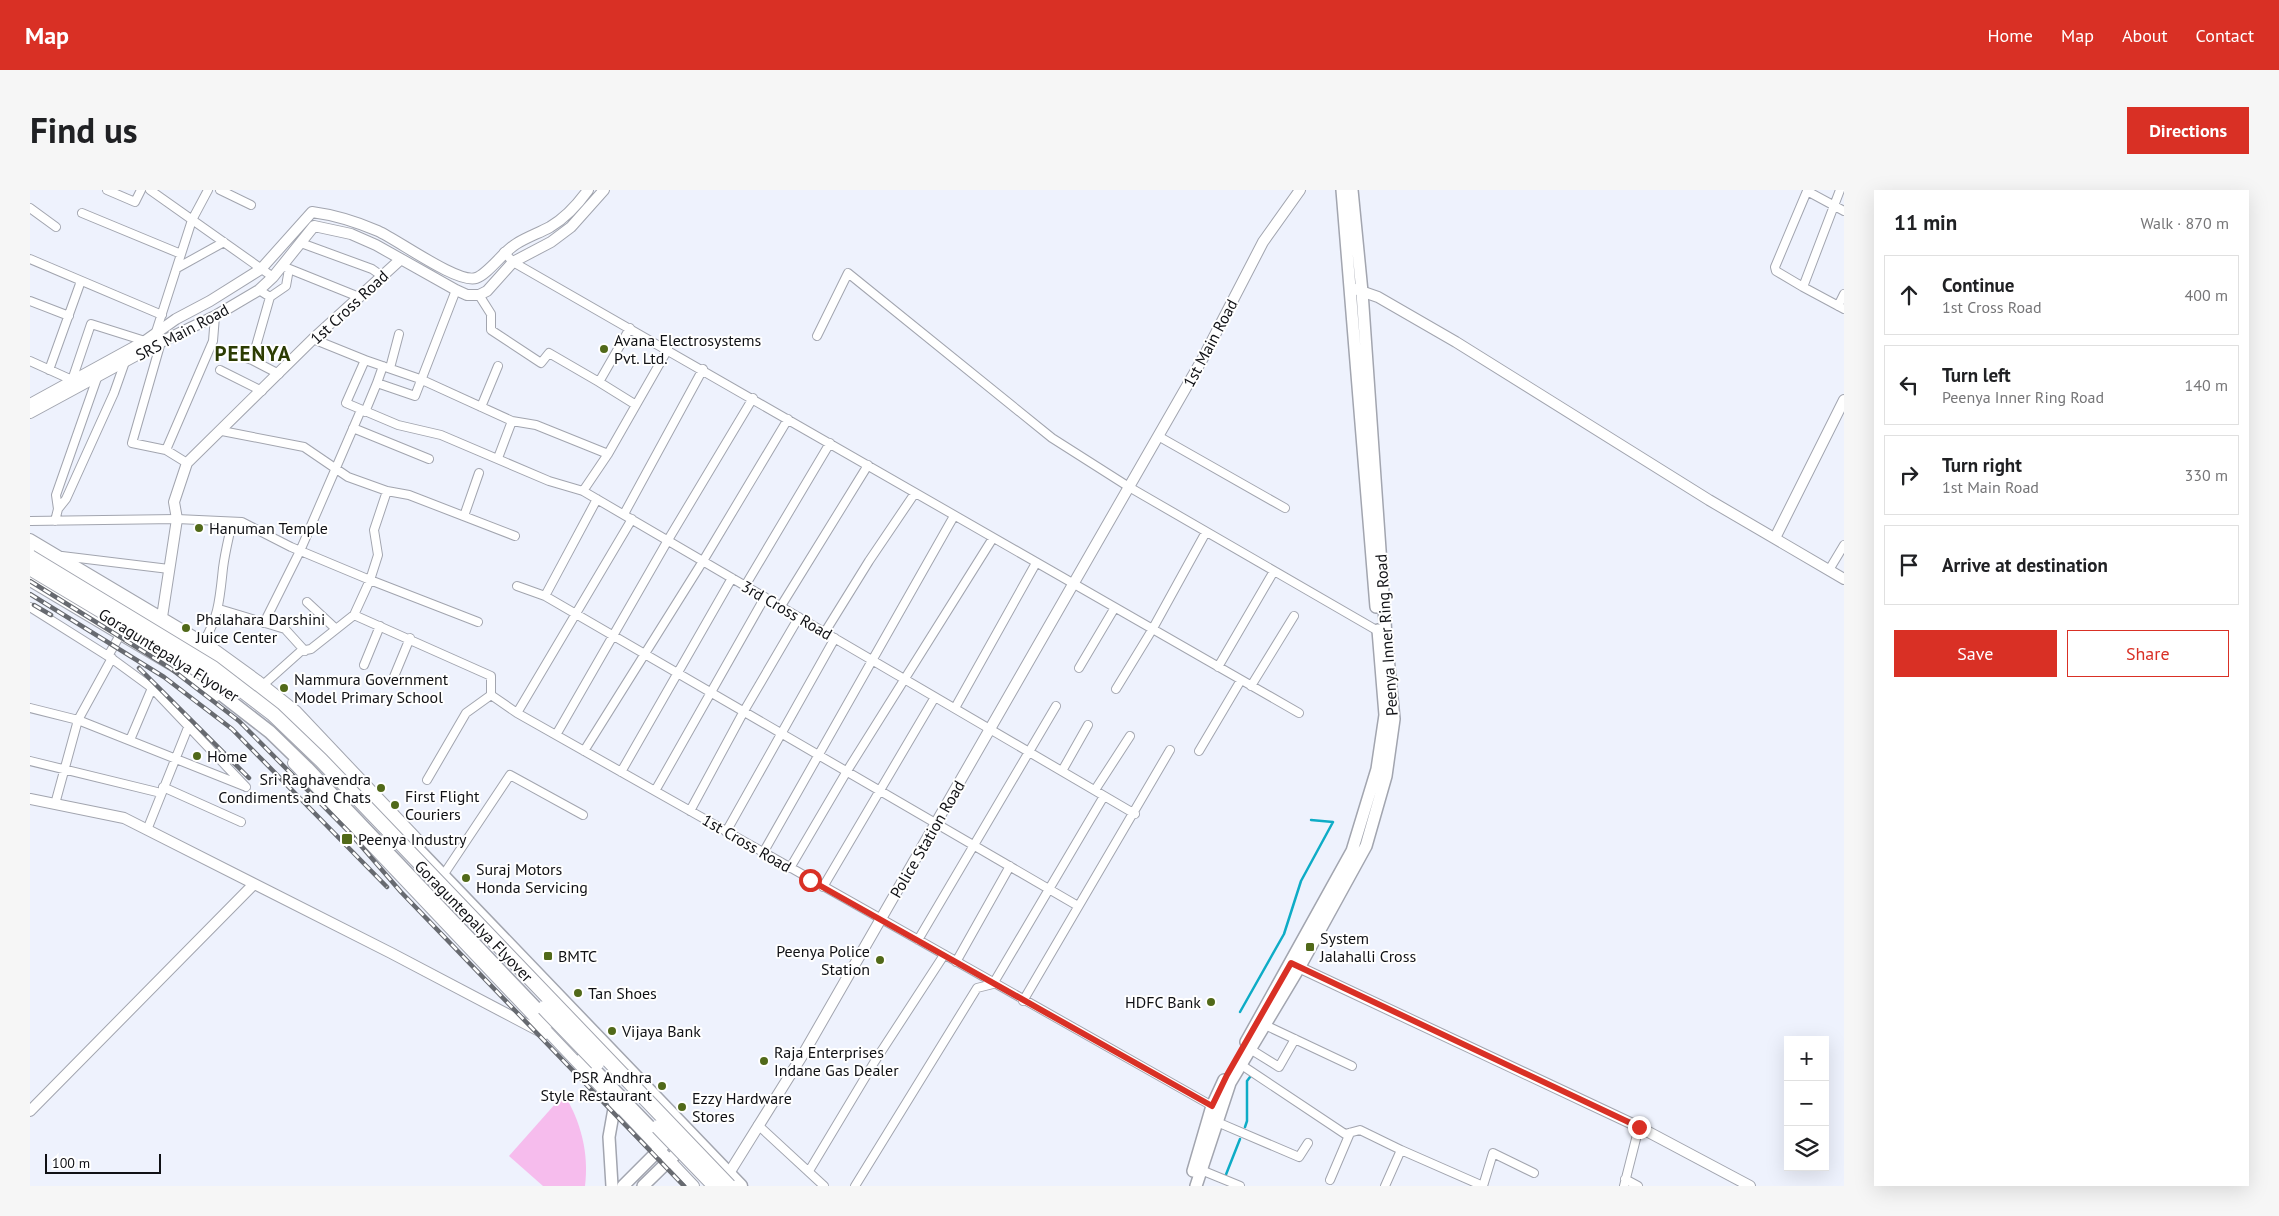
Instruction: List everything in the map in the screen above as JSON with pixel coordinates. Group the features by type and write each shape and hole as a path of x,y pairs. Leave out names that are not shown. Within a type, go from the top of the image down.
{"highway":[{"path":"30,547 212,655 286,712 694,1136 730,1177 742,1186"},
{"name":"Goraguntepalya Flyover","path":"30,557 199,659 273,714 321,760 730,1177"},
{"name":"Goraguntepalya Flyover","path":"30,568 177,656 215,681 268,721 331,783 716,1186"},
{"path":"30,576 198,677 237,704 270,732 672,1157 706,1186"}],"main road":[{"name":"Peenya Inner Ring Road","path":"1342,190 1357,290"},
{"name":"Peenya Inner Ring Road","path":"1189,1186 1216,1113 1230,1083 1265,1025 1352,851 1378,769 1385,715 1378,632 1352,190"},
{"name":"Peenya Inner Ring Road","path":"1196,1186 1227,1075 1366,846 1386,776 1394,720 1358,304"},
{"path":"612,1186 609,1138 615,1103"},
{"path":"623,1186 684,1126"},
{"path":"644,1186 694,1136"}],"street":[{"path":"107,190 135,202 141,190"},
{"path":"150,190 273,277"},
{"path":"187,464 166,450 132,443 161,342 156,332 192,220 208,190"},
{"path":"220,190 251,205"},
{"path":"30,404 72,380 125,357 156,332 261,269 312,212 330,214 379,231 451,273 470,280 478,278 504,252 551,227 567,215 588,190"},
{"path":"604,190 592,206 571,227 551,242 513,262 487,291 479,295 491,314 491,330 541,363 549,353 636,405"},
{"name":"1st Main Road","path":"1129,487 1203,358 1264,242 1293,195 1300,190"},
{"path":"1803,287 1840,190"},
{"path":"1844,211 1807,191 1775,267 1776,270 1803,287 1841,308 1844,294"},
{"path":"30,208 56,227"},
{"path":"82,213 182,254"},
{"name":"SRS Main Road","path":"30,414 97,378 125,357 215,316 259,290 286,268 300,243 314,226 351,234 401,259"},
{"path":"177,268 224,242"},
{"path":"300,243 372,269 382,276"},
{"path":"504,252 513,262 703,369 1114,609 1299,713"},
{"path":"30,259 162,315"},
{"name":"1st Cross Road","path":"162,617 178,519 174,502 187,464 313,340 401,259 456,290 467,295 479,295"},
{"path":"252,360 270,297 286,286 286,268 359,297"},
{"path":"817,336 848,273 1052,438 1129,487 1378,632"},
{"path":"49,370 81,280"},
{"path":"259,290 270,297"},
{"path":"377,383 415,396 456,290"},
{"path":"1357,290 1378,297 1456,342 1708,500 1844,579"},
{"path":"30,301 69,316"},
{"path":"166,450 212,341 215,316"},
{"path":"72,380 91,324 145,341"},
{"path":"599,382 630,328"},
{"path":"264,623 300,551 353,428 386,367 398,334"},
{"path":"313,340 420,379 512,421 536,425 608,454"},
{"path":"583,490 608,454 668,349"},
{"path":"232,353 252,360 279,374"},
{"path":"58,509 66,499 125,357"},
{"path":"30,360 72,380"},
{"path":"363,411 346,403 365,360"},
{"path":"481,407 498,366"},
{"path":"624,514 703,369"},
{"path":"220,370 262,391"},
{"path":"55,521 58,509 56,494 97,378"},
{"path":"556,735 668,540 753,398"},
{"path":"1775,538 1844,400"},
{"name":"3rd Cross Road","path":"363,411 398,425 441,435 549,481 583,490 1135,814"},
{"path":"584,751 703,561 788,419"},
{"path":"498,458 512,421"},
{"path":"353,428 430,459"},
{"path":"222,431 304,447 348,477 388,491 409,495 515,536"},
{"path":"1158,436 1285,508"},
{"path":"745,586 830,443"},
{"path":"781,606 868,465"},
{"path":"464,516 479,473"},
{"name":"Police Station Road","path":"716,1186 730,1177 758,1125 805,1052 1129,487"},
{"path":"263,685 282,666 305,650 311,650 354,615 370,580 378,555 374,530 388,491"},
{"path":"825,632 869,561 915,493"},
{"path":"545,596 597,499"},
{"path":"763,853 954,516"},
{"path":"30,521 178,519 242,522 300,551 478,622"},
{"path":"517,713 632,520"},
{"path":"203,642 210,632 219,610 223,566 232,522"},
{"path":"1116,689 1152,630 1206,532"},
{"path":"790,868 847,771 993,538"},
{"path":"30,539 203,642 296,711 730,1177 748,1186"},
{"path":"1829,570 1844,545"},
{"path":"55,554 169,569"},
{"path":"955,708 1036,563"},
{"path":"1218,668 1274,571"},
{"path":"621,772 732,578"},
{"path":"30,581 190,676 234,709 278,748 553,1039 615,1103 662,1146"},
{"path":"517,586 545,596 1078,906"},
{"path":"655,791 712,693 764,597"},
{"path":"307,602 336,629"},
{"path":"30,607 110,657 152,688 246,787 78,720 30,708"},
{"path":"1079,668 1114,609"},
{"path":"219,610 285,629 305,650"},
{"path":"354,615 410,638 491,676 491,695 466,713 427,780"},
{"path":"1252,686 1294,616"},
{"path":"690,812 744,712 799,617"},
{"path":"364,665 380,626"},
{"path":"54,804 78,720 120,635"},
{"path":"393,679 410,638"},
{"path":"726,832 835,638"},
{"path":"1199,751 1241,680"},
{"path":"130,740 152,688"},
{"name":"1st Cross Road","path":"491,695 517,713 918,940 1216,1113 1299,1157 1308,1143"},
{"path":"823,887 935,698"},
{"path":"918,940 1056,706"},
{"path":"147,830 174,758 189,725"},
{"path":"1062,771 1088,725"},
{"path":"1095,790 1130,736"},
{"path":"1023,1001 1078,906 1135,814 1170,750"},
{"path":"30,761 162,790 241,822"},
{"path":"446,871 510,775 583,814"},
{"path":"855,1186 978,988 993,984 1104,796"},
{"path":"30,799 124,818 391,953 553,1039"},
{"path":"956,962 1010,866"},
{"path":"30,1112 254,884"},
{"path":"809,1171 875,1061 944,955"},
{"path":"1295,965 1639,1127 1750,1186"},
{"path":"1265,1025 1352,1066"},
{"path":"1250,1049 1279,1067 1295,1039"},
{"path":"1240,1064 1345,1134 1360,1130 1400,1150 1483,1186 1493,1153 1534,1173"},
{"path":"758,1125 824,1186"},
{"path":"1638,1186 1624,1183 1639,1127"},
{"path":"1330,1180 1350,1132"},
{"path":"1385,1186 1400,1150"},
{"path":"672,1157 694,1186"},
{"path":"1201,1170 1240,1186"}],"shaded area":[{"path":"564,1094 575,1116 585,1150 585,1186 543,1186 509,1156"}],"waterway":[{"path":"1240,1012 1284,934 1301,881 1333,822 1311,820"},
{"path":"1245,1127 1247,1121 1247,1081 1250,1077"},
{"path":"1225,1177 1240,1139"}],"railway":[{"path":"30,581 170,668 239,721 350,833 401,892 684,1186"},
{"path":"30,594 164,677 232,729 387,887"},
{"path":"34,605 51,615"},
{"path":"139,668 249,778"}],"place":[{"name":"Avana Electrosystems Pvt. Ltd.","path":"604,349"},
{"name":"Hanuman Temple","path":"199,528"},
{"name":"Phalahara Darshini Juice Center","path":"186,628"},
{"name":"Nammura Government Model Primary School","path":"284,688"},
{"name":"Home","path":"197,756"},
{"name":"Sri Raghavendra Condiments and Chats","path":"381,788"},
{"name":"First Flight Couriers","path":"395,805"},
{"name":"Peenya Industry","path":"347,839"},
{"name":"Suraj Motors Honda Servicing","path":"466,878"},
{"name":"System Jalahalli Cross","path":"1310,947"},
{"name":"BMTC","path":"548,956"},
{"name":"Peenya Police Station","path":"880,960"},
{"name":"Tan Shoes","path":"578,993"},
{"name":"HDFC Bank","path":"1211,1002"},
{"name":"Vijaya Bank","path":"612,1031"},
{"name":"Raja Enterprises Indane Gas Dealer","path":"764,1061"},
{"name":"PSR Andhra Style Restaurant","path":"662,1086"},
{"name":"Ezzy Hardware Stores","path":"682,1107"}],"district":[{"name":"PEENYA","path":"253,354"}],"route":[{"path":"810,880 1212,1106 1227,1075 1291,963 1639,1127"}]}
